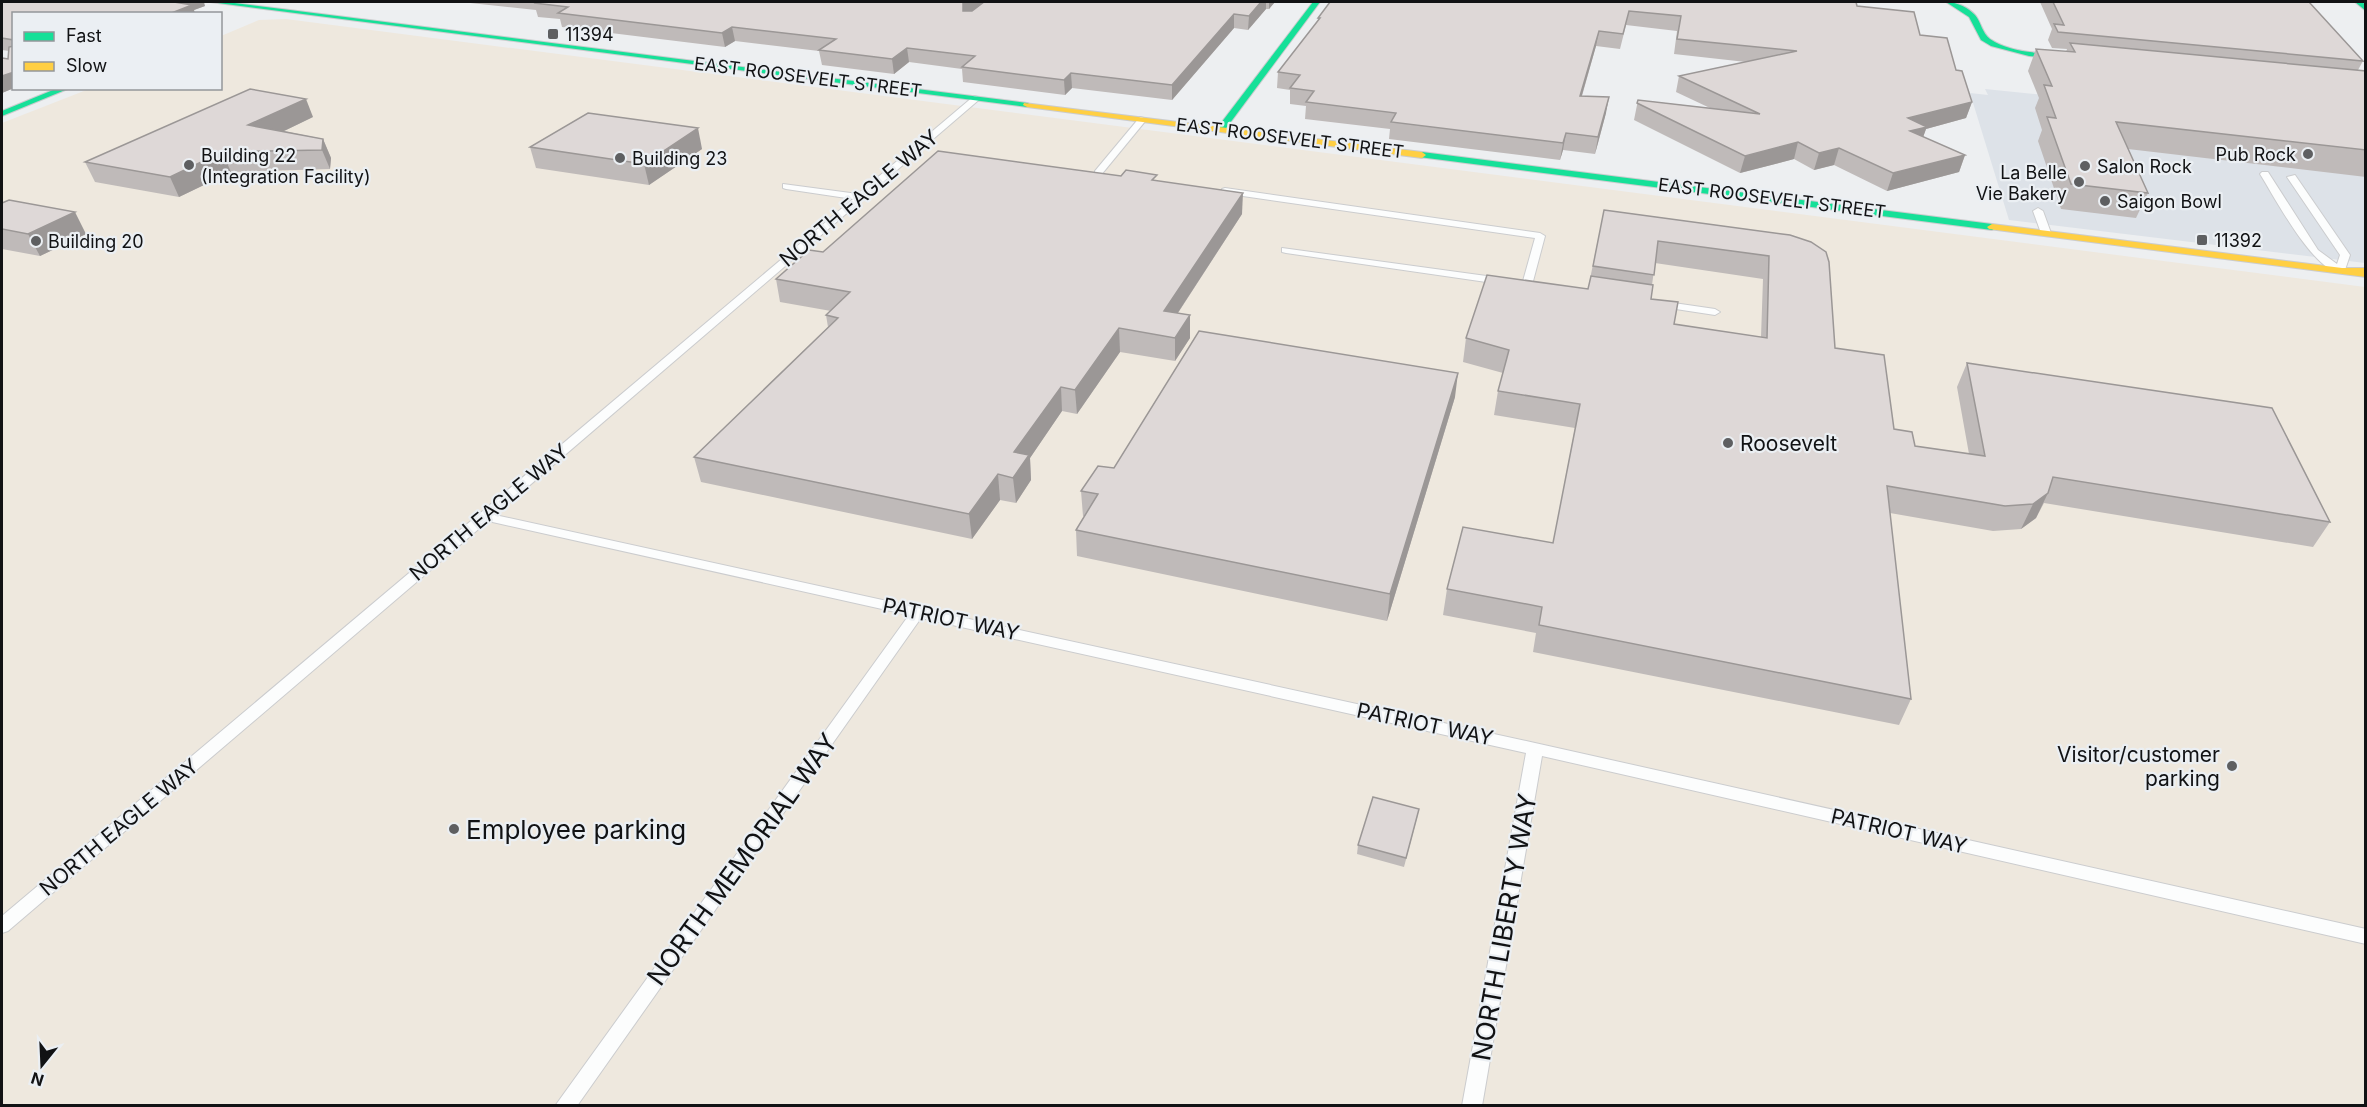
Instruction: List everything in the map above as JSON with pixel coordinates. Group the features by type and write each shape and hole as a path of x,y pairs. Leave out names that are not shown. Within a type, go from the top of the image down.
{"street":[{"name":"EAST ROOSEVELT STREET","path":"214,2 2366,273"},
{"path":"237,21 285,2"},
{"path":"1221,129 1316,2"},
{"path":"1950,2 1964,8 1981,25 1983,38 1996,47 2021,53 2088,59"},
{"path":"2359,2 2366,9"},
{"path":"2,114 61,90"}],"lane":[{"name":"NORTH EAGLE WAY","path":"2,926 860,197 923,149 976,98"},
{"path":"1098,173 1143,119"},
{"path":"1086,171 1109,174"},
{"path":"2265,174 2314,252 2340,271 2344,255 2292,177"},
{"path":"786,186 860,197"},
{"path":"1214,189 1540,236 1527,285"},
{"path":"2038,211 2046,233"},
{"path":"1286,250 1539,287"},
{"path":"1645,302 1715,312"},
{"name":"PATRIOT WAY","path":"484,516 1535,749 2366,937"},
{"name":"NORTH MEMORIAL WAY","path":"565,1106 918,612"},
{"name":"NORTH LIBERTY WAY","path":"1472,1106 1535,749"}],"shaded area":[{"path":"286,19 2365,287 2365,1105 2,1106 2,123 86,90 222,90 222,36 259,20"},
{"path":"1985,89 2365,127 2365,263 2009,220 1970,93 1988,95"}],"building":[{"path":"2,2 174,2 192,5 174,12 12,12 12,40 2,38"},
{"path":"966,2 963,3 963,11 972,11 984,2 1261,2 1249,16 1234,14 1172,85 1071,73 1064,80 962,67 975,56 907,48 892,59 819,50 836,39 732,27 722,33 558,13 568,7 534,3"},
{"path":"1330,2 1856,2 1857,6 1914,12 1920,35 1947,38 1956,70 1962,71 1972,102 1908,118 1927,127 1910,131 1965,155 1893,173 1839,148 1819,153 1798,142 1745,156 1637,103 1638,100 1760,114 1679,76 1797,51 1677,39 1681,16 1629,11 1623,34 1599,31 1580,96 1609,97 1598,137 1566,133 1563,143 1391,122 1396,113 1306,102 1314,91 1290,88 1300,75 1278,72"},
{"path":"2053,2 2309,2 2363,61 2058,32 2054,24 2064,25"},
{"path":"2070,43 2366,71 2366,150 2116,122 2148,193 2071,184 2047,117 2056,118 2044,85 2052,86 2036,49 2075,52"},
{"path":"12,46 12,73 2,76 2,58 8,59 9,47"},
{"path":"250,89 306,99 248,125 323,139 322,150 222,152 170,177 85,162"},
{"path":"588,113 698,128 644,164 530,147"},
{"path":"938,151 1121,176 1126,170 1157,175 1152,180 1243,193 1164,311 1190,315 1175,338 1119,328 1075,390 1061,387 1014,452 1029,455 1013,478 998,474 969,514 694,457 838,318 826,315 850,292 776,279 809,250 823,252"},
{"path":"9,200 75,212 28,234 2,229 2,203"},
{"path":"1604,210 1790,235 1811,242 1826,252 1829,262 1835,348 1884,355 1894,429 1912,432 1915,446 1985,456 1967,363 2272,408 2330,522 2053,477 2048,493 2033,504 2005,506 1887,486 1911,699 1539,625 1542,607 1447,589 1463,527 1553,543 1580,404 1498,391 1509,350 1466,338 1487,275 1588,289 1591,276 1653,285 1651,299 1678,302 1674,324 1767,338 1769,256 1658,241 1654,275 1593,266"},
{"path":"1199,331 1458,373 1390,594 1076,530 1098,494 1081,491 1098,466 1114,468"},
{"path":"1373,797 1419,809 1406,858 1358,845"}],"traffic: fast":[{"path":"214,2 1027,105"},
{"path":"1221,129 1316,2"},
{"path":"1950,2 1972,16 1984,38 1994,44 2029,54 2077,58"},
{"path":"2359,2 2366,9"},
{"path":"2,114 61,90"},
{"path":"1422,155 1992,227"}],"traffic: slow":[{"path":"1027,105 1422,155"},
{"path":"1992,227 2366,274"},
{"path":"2340,271 2366,271"}],"place":[{"name":"11394","path":"553,34"},
{"name":"Pub Rock","path":"2308,154"},
{"name":"Building 23","path":"620,158"},
{"name":"Building 22 (Integration Facility)","path":"189,165"},
{"name":"Salon Rock","path":"2085,166"},
{"name":"La Belle Vie Bakery","path":"2079,182"},
{"name":"Saigon Bowl","path":"2105,201"},
{"name":"11392","path":"2202,240"},
{"name":"Building 20","path":"36,241"},
{"name":"Roosevelt","path":"1728,443"},
{"name":"Visitor/customer parking","path":"2232,766"},
{"name":"Employee parking","path":"454,829"}]}
